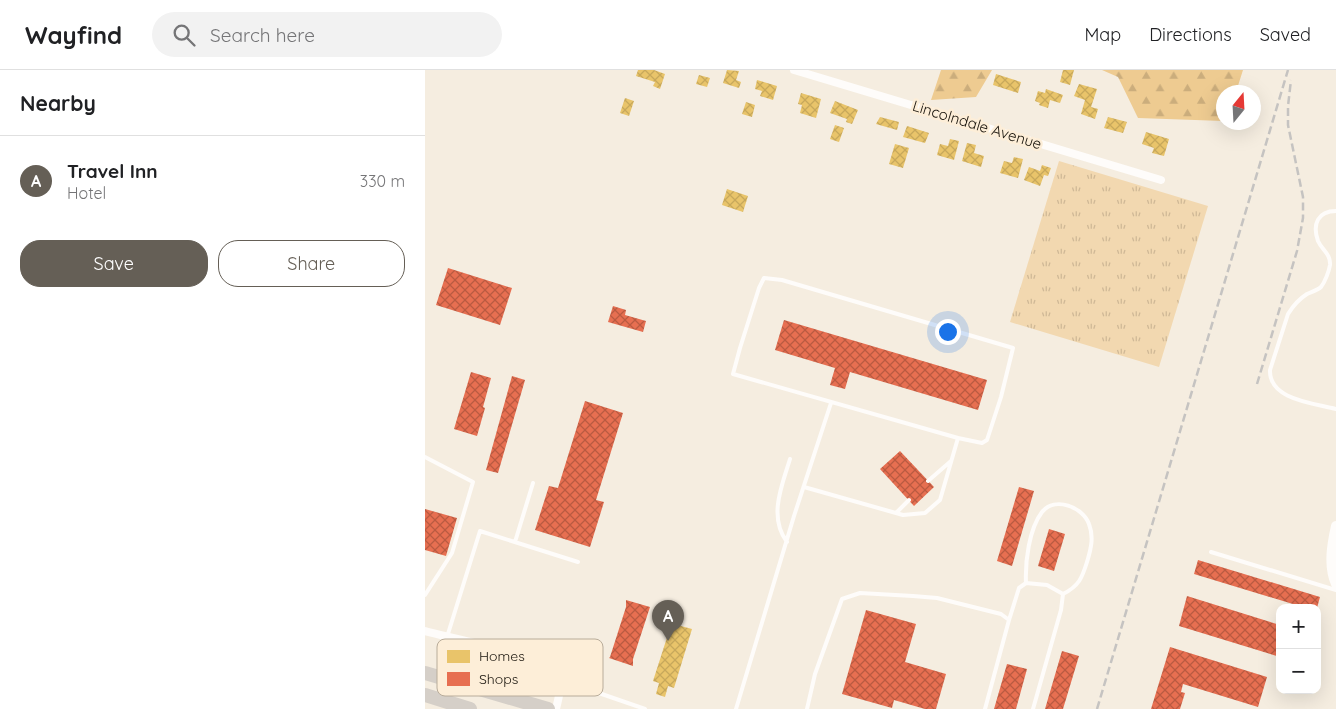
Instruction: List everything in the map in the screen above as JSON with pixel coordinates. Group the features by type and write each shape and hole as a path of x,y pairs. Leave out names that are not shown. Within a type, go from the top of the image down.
{"highway":[{"path":"425,671 437,675"},
{"path":"425,695 470,709"},
{"path":"505,696 548,709"}],"street":[{"name":"Lincolndale Avenue","path":"794,70 1161,180"},
{"path":"822,78 824,70"},
{"path":"1336,526 1333,539 1332,567 1336,584"},
{"path":"425,631 454,639"},
{"path":"556,709 559,696"}],"lane":[{"path":"1336,211 1319,216 1316,225 1318,240 1328,253 1330,260 1325,280 1321,287 1306,295 1293,306 1288,314 1270,370 1270,376 1277,389 1288,397 1336,409"},
{"path":"764,278 782,280 1013,348 1001,397 987,440 982,443 831,403 733,374 759,288 764,278"},
{"path":"736,709 831,403"},
{"path":"804,487 903,515 925,513 940,500 958,438"},
{"path":"425,458 473,482 452,554 425,593"},
{"path":"787,542 781,534 777,504 790,459"},
{"path":"928,481 952,461"},
{"path":"515,542 533,483"},
{"path":"895,513 909,500"},
{"path":"1026,583 1025,567 1031,539 1043,512 1053,505 1061,504 1073,507 1084,513 1089,523 1091,550 1082,576 1074,589 1063,594"},
{"path":"447,637 481,531 578,562"},
{"path":"1211,552 1336,590"},
{"path":"985,709 1019,588 1026,583 1047,585 1063,594"},
{"path":"807,709 815,674 842,600 860,593 937,598 985,609 1001,614 1009,620"},
{"path":"1033,709 1061,610 1063,594"},
{"path":"603,694 645,709"}],"green space":[{"path":"941,70 992,70 976,97 931,100"},
{"path":"1102,70 1243,70 1238,85 1216,85 1216,121 1138,118 1118,77"},
{"path":"1059,161 1208,206 1159,367 1010,322"}],"building: Homes":[{"path":"638,70 654,70 665,74 660,89 653,86 655,82 636,76"},
{"path":"727,70 739,71 736,80 741,82 739,88 723,83"},
{"path":"1063,70 1074,70 1070,85 1060,82"},
{"path":"996,74 1021,82 1018,93 993,85"},
{"path":"699,75 710,78 707,87 696,84"},
{"path":"757,80 777,86 773,100 760,96 762,91 755,89"},
{"path":"1079,84 1097,89 1091,107 1098,109 1095,119 1081,114 1085,100 1074,96"},
{"path":"1046,89 1063,95 1060,103 1050,100 1048,108 1039,105 1040,103 1035,101 1038,91 1045,93"},
{"path":"801,93 821,99 816,118 800,113 802,105 798,104"},
{"path":"625,98 634,101 629,116 620,113"},
{"path":"835,101 858,110 852,124 846,122 847,119 830,113"},
{"path":"746,102 755,105 752,117 742,114"},
{"path":"880,117 899,122 897,130 876,124"},
{"path":"1108,117 1127,122 1123,133 1104,128"},
{"path":"835,125 844,128 839,142 830,139"},
{"path":"907,126 929,133 925,143 903,137"},
{"path":"1146,132 1169,139 1164,156 1152,153 1154,148 1142,144"},
{"path":"950,139 959,141 954,160 937,155 940,144 948,146"},
{"path":"967,143 976,145 974,153 984,156 981,167 962,161"},
{"path":"895,144 909,148 903,168 889,164"},
{"path":"1014,157 1023,159 1018,178 1000,173 1004,161 1012,163"},
{"path":"1042,165 1051,168 1048,176 1044,175 1040,186 1024,180 1029,167 1040,171"},
{"path":"727,189 748,196 743,212 722,205"},
{"path":"670,623 692,629 674,688 668,686 665,697 656,694 659,683 653,681 671,625"}],"building: Shops":[{"path":"448,268 512,288 500,325 436,305"},
{"path":"613,306 626,310 625,315 646,321 643,332 608,322"},
{"path":"784,320 987,380 978,410 850,372 845,389 830,385 835,368 775,350"},
{"path":"471,372 491,378 477,436 454,429"},
{"path":"512,376 525,380 498,473 486,470"},
{"path":"585,401 623,413 596,500 604,502 590,547 535,530 549,486 558,488"},
{"path":"900,451 934,487 914,506 880,469"},
{"path":"1019,487 1034,491 1012,566 997,561"},
{"path":"425,509 457,518 446,556 425,550"},
{"path":"1049,529 1065,534 1054,571 1038,566"},
{"path":"1198,560 1320,597 1318,604 1293,604 1194,574"},
{"path":"1187,596 1276,624 1276,656 1179,626"},
{"path":"626,600 650,607 633,659 633,666 609,658 626,607"},
{"path":"866,610 916,624 905,662 946,674 936,709 925,709 894,700 892,708 842,694"},
{"path":"1170,647 1267,677 1258,707 1183,684 1181,692 1185,693 1180,709 1151,709"},
{"path":"1062,651 1079,656 1063,709 1045,709"},
{"path":"1007,664 1027,669 1016,709 994,709"}],"railway":[{"path":"1097,709 1288,70"},
{"path":"1257,384 1297,251 1303,218 1303,197 1288,125 1291,80"}],"place":[{"name":"Travel Inn","path":"668,641"}]}
